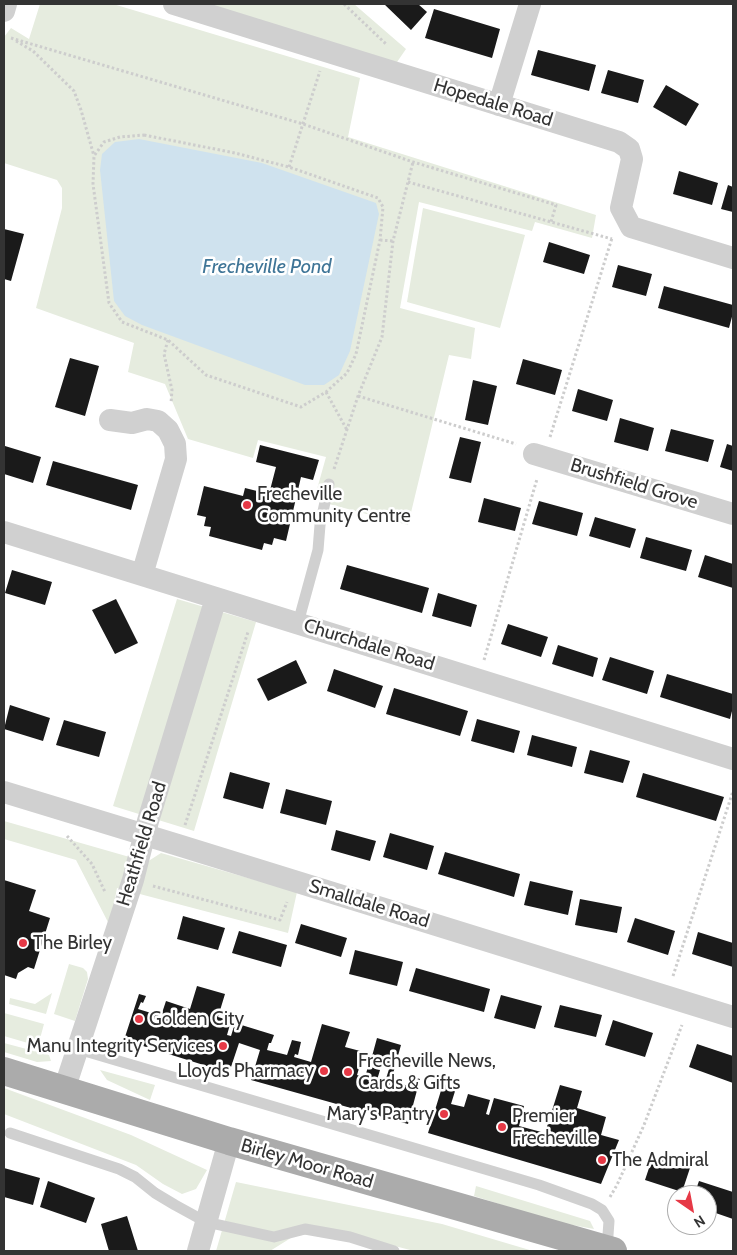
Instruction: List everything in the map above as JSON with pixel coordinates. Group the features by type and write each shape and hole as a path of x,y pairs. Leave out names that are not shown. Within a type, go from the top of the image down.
{"main road":[{"name":"Birley Moor Road","path":"4,1071 229,1141 610,1250"}],"street":[{"path":"4,11 6,4"},
{"name":"Hopedale Road","path":"174,4 619,142 629,149 632,159 622,208 631,227 733,258"},
{"path":"499,105 530,4"},
{"path":"110,420 132,423 147,419 158,422 167,429 175,444 176,459 142,575"},
{"name":"Brushfield Grove","path":"534,454 733,514"},
{"name":"Churchdale Road","path":"4,532 733,759"},
{"name":"Heathfield Road","path":"64,1090 133,880 144,835 216,598"},
{"name":"Smalldale Road","path":"4,792 733,1017"},
{"path":"198,1251 229,1141"}],"lane":[{"path":"298,623 318,550 320,525 329,484"},
{"path":"78,1049 539,1185 592,1204 602,1210 609,1221 610,1250"},
{"path":"10,1133 119,1169 135,1177 155,1193 206,1222 274,1237 306,1228 350,1237 394,1251"}],"path":[{"path":"344,4 389,48"},
{"path":"94,156 104,142 120,137 144,135 235,153 289,167 378,198 383,207 380,240 356,354 347,373 326,392 301,407 206,375 168,340 122,322 109,303 93,184 94,156 74,91 34,51 11,38 302,124 413,162 556,205 551,222"},
{"path":"289,167 327,52"},
{"path":"329,484 358,396 382,337 393,240 413,162"},
{"path":"408,182 612,239"},
{"path":"380,240 393,240"},
{"path":"167,429 172,390 164,354 168,340"},
{"path":"326,392 348,430"},
{"path":"358,396 515,444 534,454"},
{"path":"178,845 255,610"},
{"path":"667,996 733,791"},
{"path":"66,836 92,864 118,923"},
{"path":"133,880 280,920 296,882"},
{"path":"602,1210 617,1185 644,1125 690,1003"}],"shaded area":[{"path":"40,4 113,4 360,78 348,137 596,215 592,238 535,222 532,231 419,202 400,308 475,328 471,359 449,355 408,525 314,500 326,457 258,440 253,458 188,439 165,384 128,372 134,343 36,308 62,208 62,188 57,180 4,163 4,37 11,28 29,39"},
{"path":"204,4 354,4 406,49 395,65"},
{"path":"423,208 525,235 500,328 407,302"},
{"path":"177,599 256,622 194,831 113,806"},
{"path":"4,821 147,862 161,853 297,892 288,933 117,888 110,926 76,860 4,839"},
{"path":"69,964 83,968 87,972 88,979 75,1021 54,1014"},
{"path":"52,993 46,1014 9,1004 10,998 35,1004"},
{"path":"4,1013 44,1024 38,1046 4,1036"},
{"path":"4,1043 49,1055 51,1061 37,1062 4,1052"},
{"path":"100,1070 155,1085 150,1100 107,1080"},
{"path":"4,1088 131,1135 207,1170 196,1189 182,1194 163,1184 136,1165 4,1114"},
{"path":"236,1182 442,1224 533,1251 414,1251 337,1231 294,1236 270,1251 216,1251"},
{"path":"476,1186 590,1221 594,1229 556,1222 474,1196"}],"water":[{"name":"Frecheville Pond","path":"139,139 262,163 376,203 379,214 350,351 339,375 324,385 305,385 142,325 125,316 114,301 100,170 102,154 115,142"}],"building":[{"path":"384,4 418,4 427,12 411,30"},
{"path":"434,9 500,29 492,58 425,38"},
{"path":"538,50 596,65 589,91 531,75"},
{"path":"608,70 644,80 638,103 601,93"},
{"path":"666,85 699,104 686,126 653,107"},
{"path":"679,171 718,183 712,205 673,194"},
{"path":"728,185 733,187 733,212 721,209"},
{"path":"4,229 24,234 11,281 4,279"},
{"path":"549,242 590,255 584,274 543,262"},
{"path":"618,265 652,274 646,296 612,287"},
{"path":"664,286 733,305 729,328 658,308"},
{"path":"70,358 99,366 85,416 55,407"},
{"path":"523,359 562,370 555,395 516,384"},
{"path":"473,380 497,386 488,425 465,420"},
{"path":"578,389 613,400 607,421 572,411"},
{"path":"620,418 654,428 648,451 614,442"},
{"path":"671,429 714,440 708,462 665,451"},
{"path":"460,437 481,442 471,483 449,478"},
{"path":"727,444 733,446 733,471 720,467"},
{"name":"Frecheville Community Centre","path":"260,445 319,460 313,480 301,477 286,541 274,538 272,545 264,543 262,550 209,536 211,527 204,526 206,517 197,515 204,486 243,496 245,488 269,494 276,467 256,462"},
{"path":"5,446 41,457 33,483 4,474"},
{"path":"53,461 138,485 131,510 46,485"},
{"path":"484,498 521,508 515,531 478,522"},
{"path":"539,501 583,513 577,536 532,524"},
{"path":"595,517 636,529 630,548 589,536"},
{"path":"646,537 692,550 686,571 640,558"},
{"path":"705,555 733,564 733,588 698,577"},
{"path":"347,565 429,588 422,613 340,589"},
{"path":"12,570 52,582 45,605 5,593"},
{"path":"438,593 477,605 471,627 432,616"},
{"path":"116,599 138,643 115,654 92,610"},
{"path":"508,624 548,637 541,657 501,644"},
{"path":"558,645 598,658 593,677 552,664"},
{"path":"610,657 654,671 647,694 602,680"},
{"path":"296,660 307,683 268,701 257,679"},
{"path":"334,669 383,686 375,708 327,691"},
{"path":"667,674 733,694 733,707 730,719 660,697"},
{"path":"394,688 468,711 460,736 386,714"},
{"path":"10,705 50,718 43,741 4,729"},
{"path":"477,719 520,731 514,753 471,741"},
{"path":"64,720 106,732 99,757 56,745"},
{"path":"532,735 577,747 572,767 527,755"},
{"path":"590,750 630,761 623,783 584,773"},
{"path":"230,772 270,783 263,809 223,798"},
{"path":"643,773 724,797 716,821 636,797"},
{"path":"286,789 332,801 326,825 280,813"},
{"path":"336,830 376,841 370,861 331,850"},
{"path":"390,833 434,846 427,870 383,857"},
{"path":"445,852 520,874 514,897 438,874"},
{"name":"The Birley","path":"4,880 36,890 29,911 50,918 34,969 28,967 18,973 16,979 4,975"},
{"path":"530,881 573,891 568,915 524,905"},
{"path":"580,899 622,907 617,933 575,925"},
{"path":"183,916 225,928 218,950 177,939"},
{"path":"635,918 675,931 668,955 627,942"},
{"path":"301,924 347,938 341,957 295,943"},
{"path":"239,931 287,945 281,967 232,953"},
{"path":"698,932 733,943 733,967 692,954"},
{"path":"355,950 403,962 397,986 349,974"},
{"path":"416,968 490,989 484,1012 409,991"},
{"path":"197,986 225,994 218,1017 231,1021 227,1035 231,1036 235,1023 274,1035 267,1050 287,1055 292,1040 301,1042 298,1055 295,1054 294,1057 311,1062 322,1024 350,1032 345,1047 364,1052 357,1075 365,1078 368,1066 380,1070 377,1080 385,1082 390,1066 371,1060 377,1038 401,1045 391,1081 409,1086 412,1077 420,1079 408,1124 251,1080 260,1050 239,1043 229,1073 124,1040 139,994 146,996 138,1009 161,1016 166,1001 190,1009"},
{"path":"501,995 542,1006 535,1029 494,1018"},
{"path":"560,1005 602,1015 596,1037 554,1027"},
{"path":"613,1020 653,1033 645,1057 605,1045"},
{"path":"697,1044 733,1056 733,1083 689,1067"},
{"path":"443,1084 456,1088 451,1104 464,1107 468,1094 490,1100 486,1114 489,1115 494,1098 524,1106 519,1126 545,1133 560,1085 582,1091 577,1108 606,1117 601,1135 619,1140 601,1184 428,1133"},
{"path":"653,1156 690,1168 684,1185 667,1185 667,1187 645,1180"},
{"path":"4,1168 40,1178 33,1205 4,1197"},
{"path":"48,1181 95,1198 86,1223 40,1207"},
{"path":"699,1181 711,1185 698,1185"},
{"path":"717,1187 733,1192 733,1219 717,1213"},
{"path":"127,1216 138,1251 109,1251 101,1224"}],"place":[{"name":"Frecheville Community Centre","path":"247,505"},
{"name":"The Birley","path":"23,943"},
{"name":"Golden City","path":"139,1019"},
{"name":"Manu Integrity Services","path":"223,1046"},
{"name":"Lloyds Pharmacy","path":"324,1071"},
{"name":"Frecheville News, Cards & Gifts","path":"348,1072"},
{"name":"Mary's Pantry","path":"444,1114"},
{"name":"Premier Frecheville","path":"502,1127"},
{"name":"The Admiral","path":"602,1160"}]}
